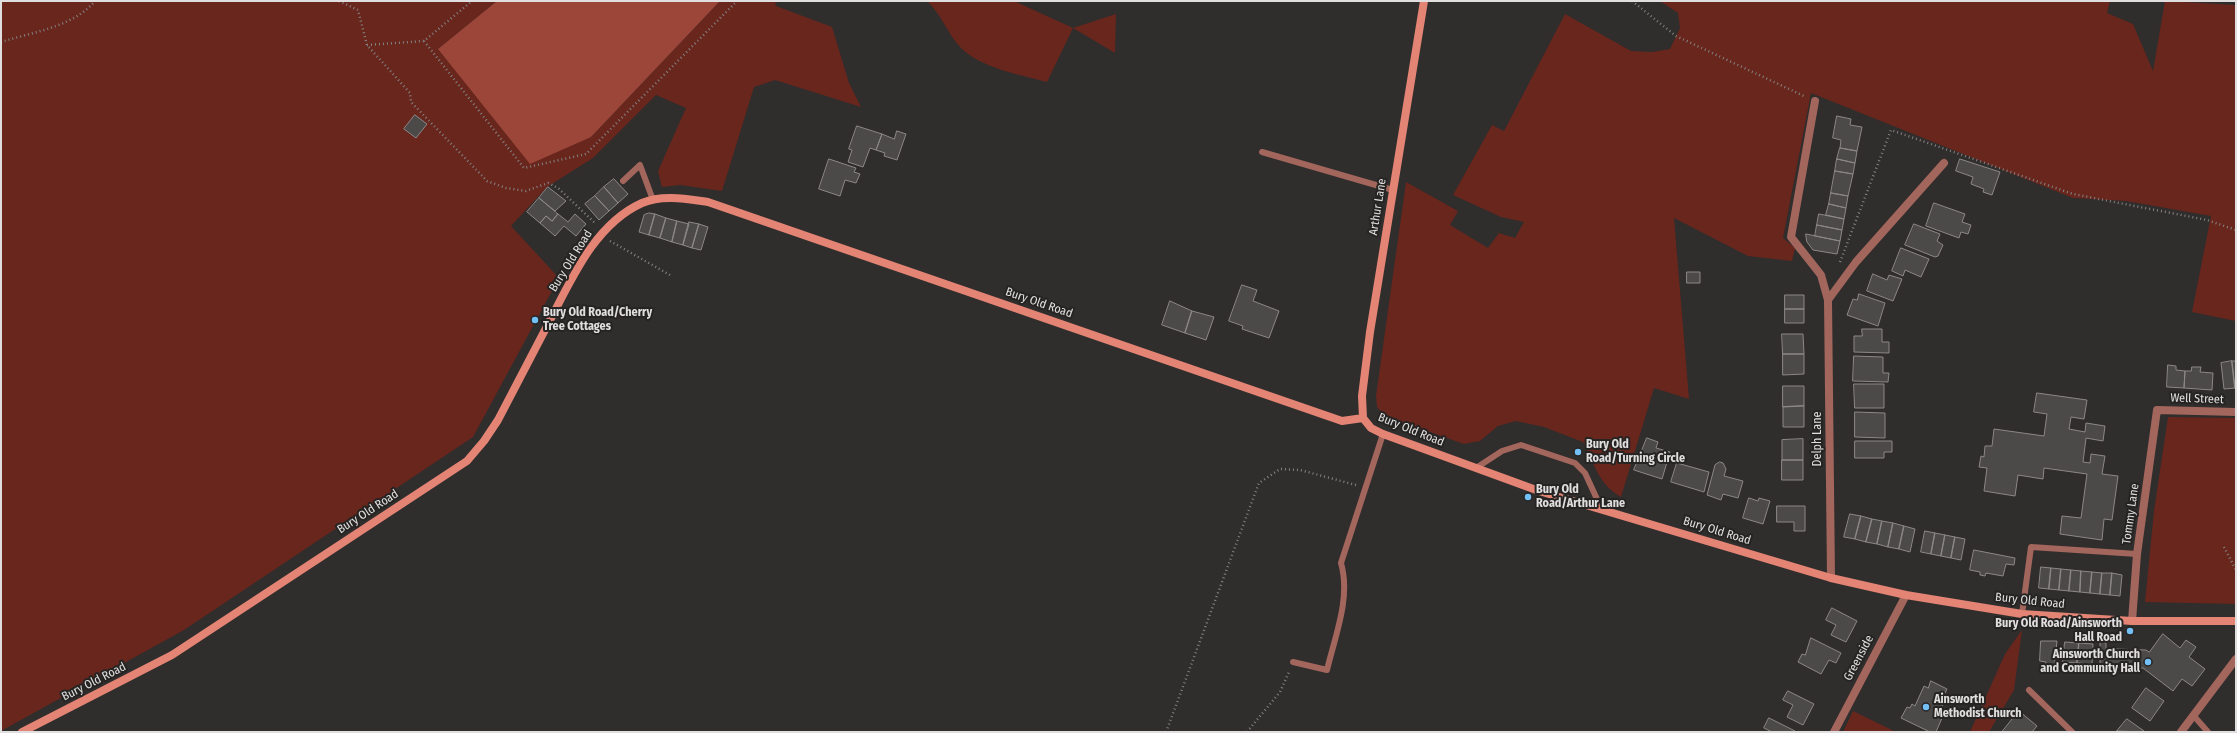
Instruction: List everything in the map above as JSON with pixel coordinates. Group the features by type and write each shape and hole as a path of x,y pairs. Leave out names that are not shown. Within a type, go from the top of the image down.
{"street":[{"name":"Arthur Lane","path":"1363,418 1362,396 1370,332 1424,1"},
{"name":"Delph Lane","path":"1815,101 1791,237 1821,275 1828,300 1831,578"},
{"path":"1828,300 1856,262 1944,163"},
{"name":"Bury Old Road","path":"22,732 172,655 467,461 484,441 498,420 572,278 602,233 624,214 643,202 663,197 708,202 1342,421 1363,418 1371,428 1384,434 1539,491 1831,578 1906,595 2022,614 2132,621 2236,621"},
{"name":"Well Street","path":"2157,410 2236,412"},
{"name":"Tommy Lane","path":"2132,621 2138,554 2157,410"},
{"name":"Greenside","path":"1834,732 1906,595"},
{"path":"2181,732 2236,659"}],"lane":[{"path":"1262,152 1393,190"},
{"path":"623,181 640,165 653,200"},
{"path":"1293,662 1328,670 1344,598 1345,578 1341,563 1364,488 1384,434"},
{"path":"1476,468 1502,451 1521,445 1575,462 1584,473 1602,510"},
{"path":"2022,614 2031,547 2138,554"},
{"path":"2029,690 2072,732"},
{"path":"2193,715 2208,732"}],"path":[{"path":"1,42 76,19 87,11 95,1"},
{"path":"339,1 358,10 367,45 410,93 411,102 487,181 506,188 526,191 548,183 558,188 602,233 670,275"},
{"path":"367,45 424,41 472,1"},
{"path":"424,41 524,168 586,154 738,1"},
{"path":"1632,1 1676,36 1815,101"},
{"path":"1838,268 1891,130 2073,194 2207,220 2236,230"},
{"path":"1166,732 1259,483 1280,469 1300,470 1364,488"},
{"path":"2224,547 2236,570"},
{"path":"1248,732 1280,692 1293,662"}],"shaded area":[{"path":"1,1 497,1 438,49 591,137 720,1 775,1 776,6 832,27 849,83 861,107 775,80 754,87 722,191 680,185 662,187 658,171 686,108 656,95 593,158 547,187 511,226 559,278 473,437 184,630 1,731"},
{"path":"497,1 720,1 591,137 530,164 438,49"},
{"path":"927,1 1014,1 1073,28 1047,82 990,66 969,55 956,43 937,12"},
{"path":"1660,1 2110,1 2107,13 2133,24 2153,71 2165,1 2236,5 2236,321 2192,312 2211,216 2126,201 2073,198 1811,93 1783,238 1795,248 1792,261 1748,256 1674,218 1689,399 1654,388 1621,497 1613,492 1602,480 1583,442 1544,427 1516,421 1498,426 1480,441 1464,444 1385,416 1377,407 1376,396 1406,182 1458,211 1450,225 1488,248 1499,233 1515,238 1524,222 1501,217 1453,195 1492,125 1504,131 1565,14 1631,51 1652,52 1670,49 1680,28 1678,13"},
{"path":"1116,14 1115,53 1073,28"},
{"path":"2168,417 2236,418 2236,604 2145,602 2154,511"},
{"path":"2022,630 2014,690 1989,732 1970,732 2005,654"},
{"path":"1853,711 1896,732 1843,732"}],"building":[{"path":"415,115 427,124 416,138 404,129"},
{"path":"1837,116 1851,119 1850,125 1862,127 1857,151 1840,148 1841,140 1833,138"},
{"path":"857,126 882,134 876,150 870,148 863,167 848,162 852,150 849,149"},
{"path":"897,131 906,134 897,160 884,156 885,153 876,150 882,134 894,139"},
{"path":"1840,148 1857,151 1855,163 1837,159"},
{"path":"829,159 856,168 854,172 860,174 856,183 845,180 840,196 819,189"},
{"path":"1837,159 1855,163 1853,174 1835,171"},
{"path":"1960,159 2000,172 1992,195 1983,192 1984,189 1971,184 1973,177 1956,171"},
{"path":"1835,171 1853,174 1848,196 1831,193"},
{"path":"614,179 628,194 618,203 604,187"},
{"path":"548,187 566,201 555,211 539,198"},
{"path":"604,187 618,203 609,211 595,196"},
{"path":"1831,193 1848,196 1846,208 1829,204"},
{"path":"595,196 609,211 599,220 585,204"},
{"path":"539,198 558,214 552,221 546,216 540,223 527,212"},
{"path":"1934,203 1965,214 1962,222 1971,225 1968,234 1961,232 1959,238 1926,226"},
{"path":"1829,204 1846,208 1844,219 1826,215"},
{"path":"649,213 655,214 649,235 639,232 644,215"},
{"path":"558,214 568,222 575,214 586,224 576,236 564,226 555,236 540,223 546,216 552,221"},
{"path":"655,214 666,218 660,238 649,235"},
{"path":"1819,214 1844,219 1842,230 1817,225"},
{"path":"666,218 677,221 672,242 660,238"},
{"path":"677,221 689,224 683,245 672,242"},
{"path":"689,222 699,224 692,248 683,245"},
{"path":"699,224 708,227 701,250 692,248"},
{"path":"1914,224 1940,234 1937,241 1943,245 1938,256 1935,257 1905,245"},
{"path":"1817,225 1842,230 1840,241 1815,236"},
{"path":"1806,234 1840,241 1837,254 1813,250 1807,242"},
{"path":"1901,248 1929,259 1921,277 1905,270 1903,276 1892,271"},
{"path":"1687,272 1700,272 1700,283 1687,283"},
{"path":"1873,274 1887,280 1889,275 1902,279 1893,301 1867,291"},
{"path":"1242,285 1257,290 1253,301 1279,311 1269,338 1242,329 1243,326 1229,321"},
{"path":"1859,294 1885,303 1878,326 1847,315 1853,299 1857,300"},
{"path":"1785,295 1804,295 1804,309 1785,309"},
{"path":"1170,301 1192,311 1185,333 1162,325"},
{"path":"1785,309 1804,309 1804,323 1785,323"},
{"path":"1192,311 1214,317 1206,340 1185,333"},
{"path":"1862,329 1882,329 1882,342 1889,342 1889,353 1854,352 1854,336 1862,336"},
{"path":"1782,334 1803,334 1804,354 1783,354"},
{"path":"1783,354 1804,354 1804,374 1783,375"},
{"path":"1854,356 1883,357 1883,373 1889,373 1888,382 1853,381"},
{"path":"2232,361 2235,388 2224,389 2221,363"},
{"path":"2232,361 2236,361 2236,388 2235,388"},
{"path":"2168,365 2176,366 2176,370 2185,371 2184,388 2167,387"},
{"path":"2192,367 2201,367 2200,372 2213,373 2212,390 2184,388 2185,371 2191,371"},
{"path":"1854,384 1884,384 1884,408 1855,408"},
{"path":"1783,386 1804,386 1804,406 1783,407"},
{"path":"2037,393 2087,400 2084,419 2071,417 2069,429 2085,432 2086,423 2105,426 2103,441 2086,438 2083,462 2090,463 2091,454 2105,456 2102,474 2118,476 2112,520 2104,519 2102,540 2060,534 2062,516 2081,518 2087,474 2044,468 2043,479 2018,475 2015,496 1984,491 1987,468 1979,467 1981,456 1984,457 1985,446 1992,446 1994,429 2044,436 2047,414 2034,412"},
{"path":"1804,406 1804,427 1783,427 1783,407"},
{"path":"1855,412 1885,413 1885,438 1855,437"},
{"path":"1647,438 1658,442 1656,448 1670,452 1662,479 1634,470"},
{"path":"1803,439 1803,460 1782,460 1782,440"},
{"path":"1855,441 1892,441 1892,452 1884,452 1884,458 1855,458"},
{"path":"1782,460 1803,460 1803,480 1782,480"},
{"path":"1720,462 1723,463 1726,469 1724,476 1743,481 1738,498 1723,494 1721,500 1707,495 1715,465"},
{"path":"1677,463 1709,472 1704,492 1671,482"},
{"path":"1749,498 1758,501 1759,498 1770,501 1763,524 1743,518"},
{"path":"1777,506 1805,506 1805,531 1794,531 1794,522 1777,522"},
{"path":"1850,514 1861,516 1855,539 1844,537"},
{"path":"1861,516 1872,519 1866,542 1855,539"},
{"path":"1872,519 1882,521 1877,544 1866,542"},
{"path":"1882,521 1893,523 1888,547 1877,544"},
{"path":"1893,523 1904,526 1899,549 1888,547"},
{"path":"1904,526 1915,529 1910,552 1899,549"},
{"path":"1925,531 1935,533 1931,554 1921,552"},
{"path":"1935,533 1945,535 1941,556 1931,554"},
{"path":"1945,535 1955,537 1951,558 1941,556"},
{"path":"1955,537 1965,539 1961,560 1951,558"},
{"path":"1974,550 2015,558 2014,565 2006,564 2003,576 1986,573 1985,576 1980,575 1980,572 1970,570"},
{"path":"2041,567 2051,568 2049,589 2039,588"},
{"path":"2051,568 2061,569 2059,590 2049,589"},
{"path":"2061,569 2071,570 2069,591 2059,590"},
{"path":"2071,570 2081,571 2080,592 2069,591"},
{"path":"2081,571 2092,572 2090,593 2080,592"},
{"path":"2092,572 2102,573 2100,594 2090,593"},
{"path":"2102,573 2112,573 2110,595 2100,594"},
{"path":"2112,573 2122,575 2120,596 2110,595"},
{"path":"1832,608 1857,621 1846,642 1831,635 1836,625 1826,620"},
{"name":"Ainsworth Church and Community Hall","path":"2163,634 2180,648 2186,640 2196,647 2189,657 2205,669 2192,686 2182,679 2173,691 2143,668 2100,667 2100,642 2106,643 2106,652 2114,652 2114,649 2146,650 2149,652"},
{"path":"1811,638 1841,653 1836,663 1829,660 1821,674 1798,662 1802,654 1805,655"},
{"path":"2041,641 2057,641 2054,669 2045,669 2046,662 2040,661"},
{"path":"2065,642 2079,643 2077,663 2063,662"},
{"path":"2079,643 2093,644 2092,664 2077,663"},
{"name":"Ainsworth Methodist Church","path":"1931,681 1947,689 1944,695 1947,696 1937,716 1942,718 1936,732 1930,732 1901,718 1907,707 1910,708 1912,704 1915,706 1924,686 1928,688"},
{"path":"2146,688 2164,701 2150,721 2132,708"},
{"path":"1788,691 1814,704 1803,725 1787,717 1793,705 1783,700"},
{"path":"2019,711 2037,726 2032,732 2002,732"},
{"path":"1769,718 1795,732 1772,732 1764,728"},
{"path":"2127,719 2144,731 2117,731"}],"place":[{"name":"Bury Old Road/Cherry Tree Cottages","path":"535,320"},
{"name":"Bury Old Road/Turning Circle","path":"1578,452"},
{"name":"Bury Old Road/Arthur Lane","path":"1528,497"},
{"name":"Bury Old Road/Ainsworth Hall Road","path":"2130,631"},
{"name":"Ainsworth Church and Community Hall","path":"2148,662"},
{"name":"Ainsworth Methodist Church","path":"1926,707"}]}
